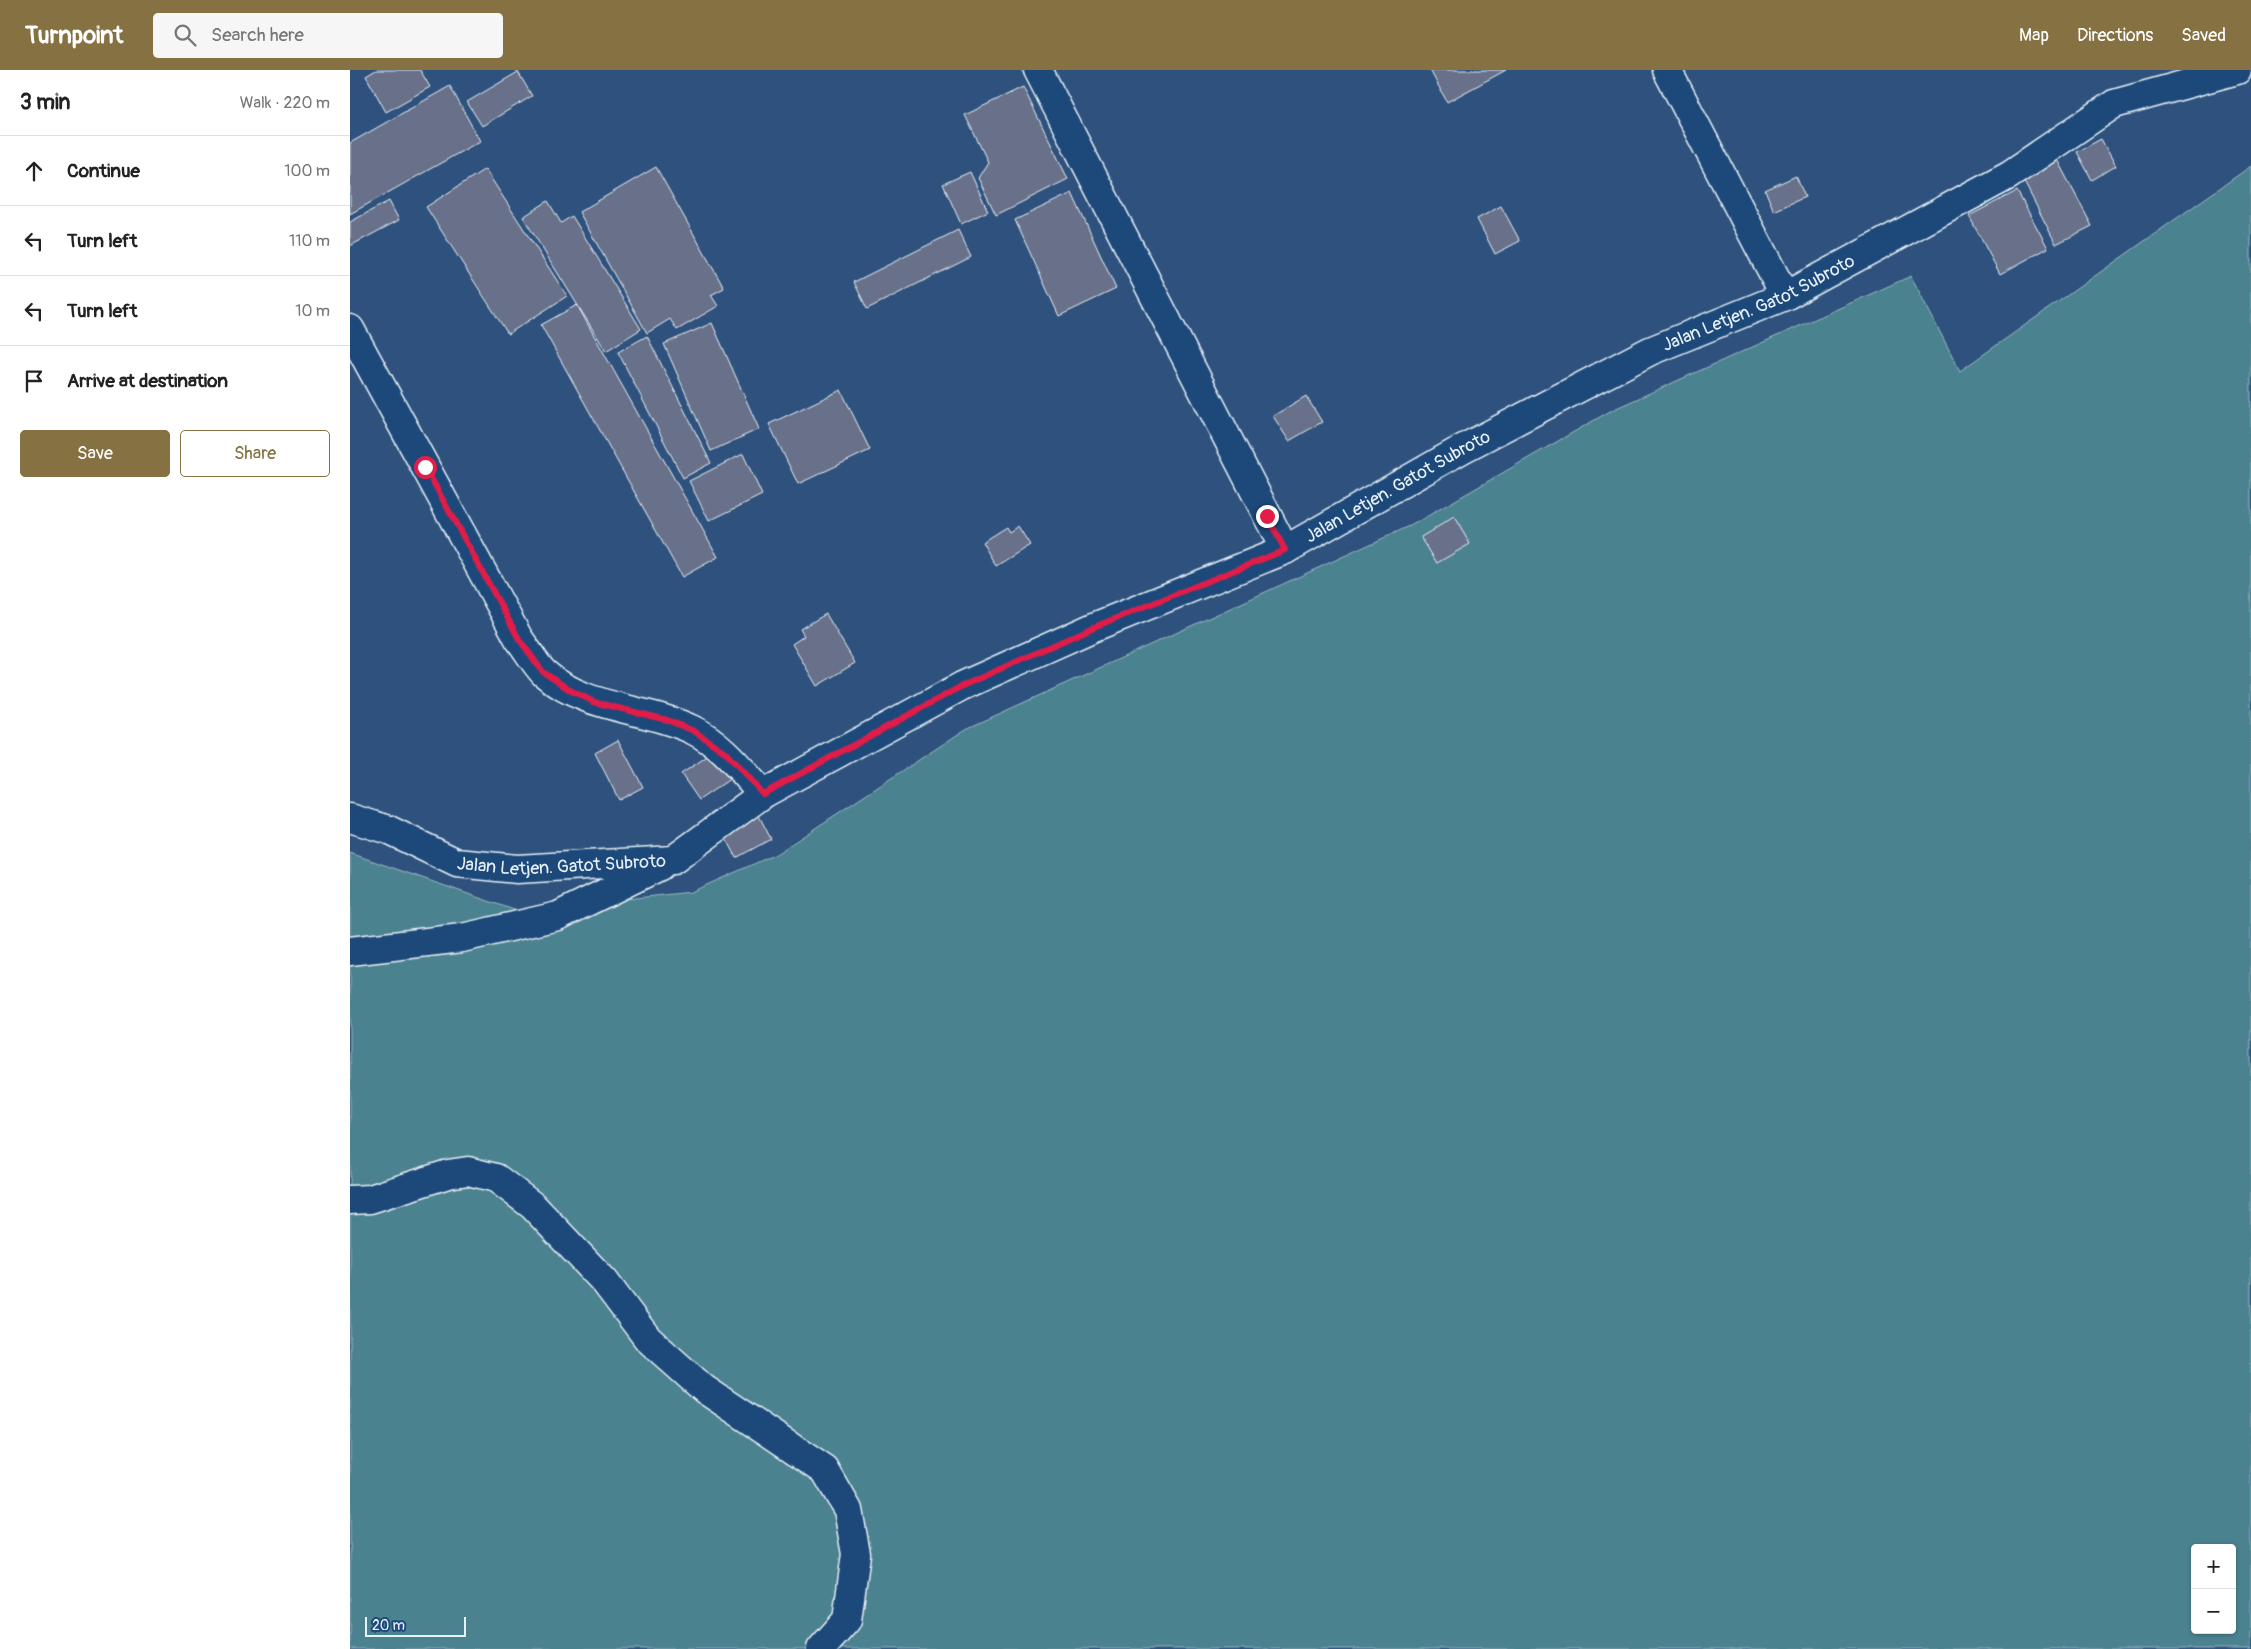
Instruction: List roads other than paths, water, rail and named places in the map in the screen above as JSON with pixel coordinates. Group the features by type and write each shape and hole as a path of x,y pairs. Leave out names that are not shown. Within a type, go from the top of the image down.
{"street":[{"path":"1038,70 1285,550"},
{"path":"1667,70 1785,296"},
{"name":"Jalan Letjen. Gatot Subroto","path":"350,818 389,830 457,863 517,869 673,860 763,794 962,686 1094,627 1285,550 1462,449 1650,350 1785,296 2009,175 2114,104 2237,70"},
{"path":"350,329 519,639 543,672 570,690 594,702 667,720 694,731 725,752 763,794"},
{"path":"350,951 462,938 558,916 673,860"},
{"path":"350,1200 370,1199 448,1174 468,1171 496,1178 533,1206 604,1282 648,1339 704,1389 825,1470 848,1510 856,1554 847,1620 821,1649"}]}
